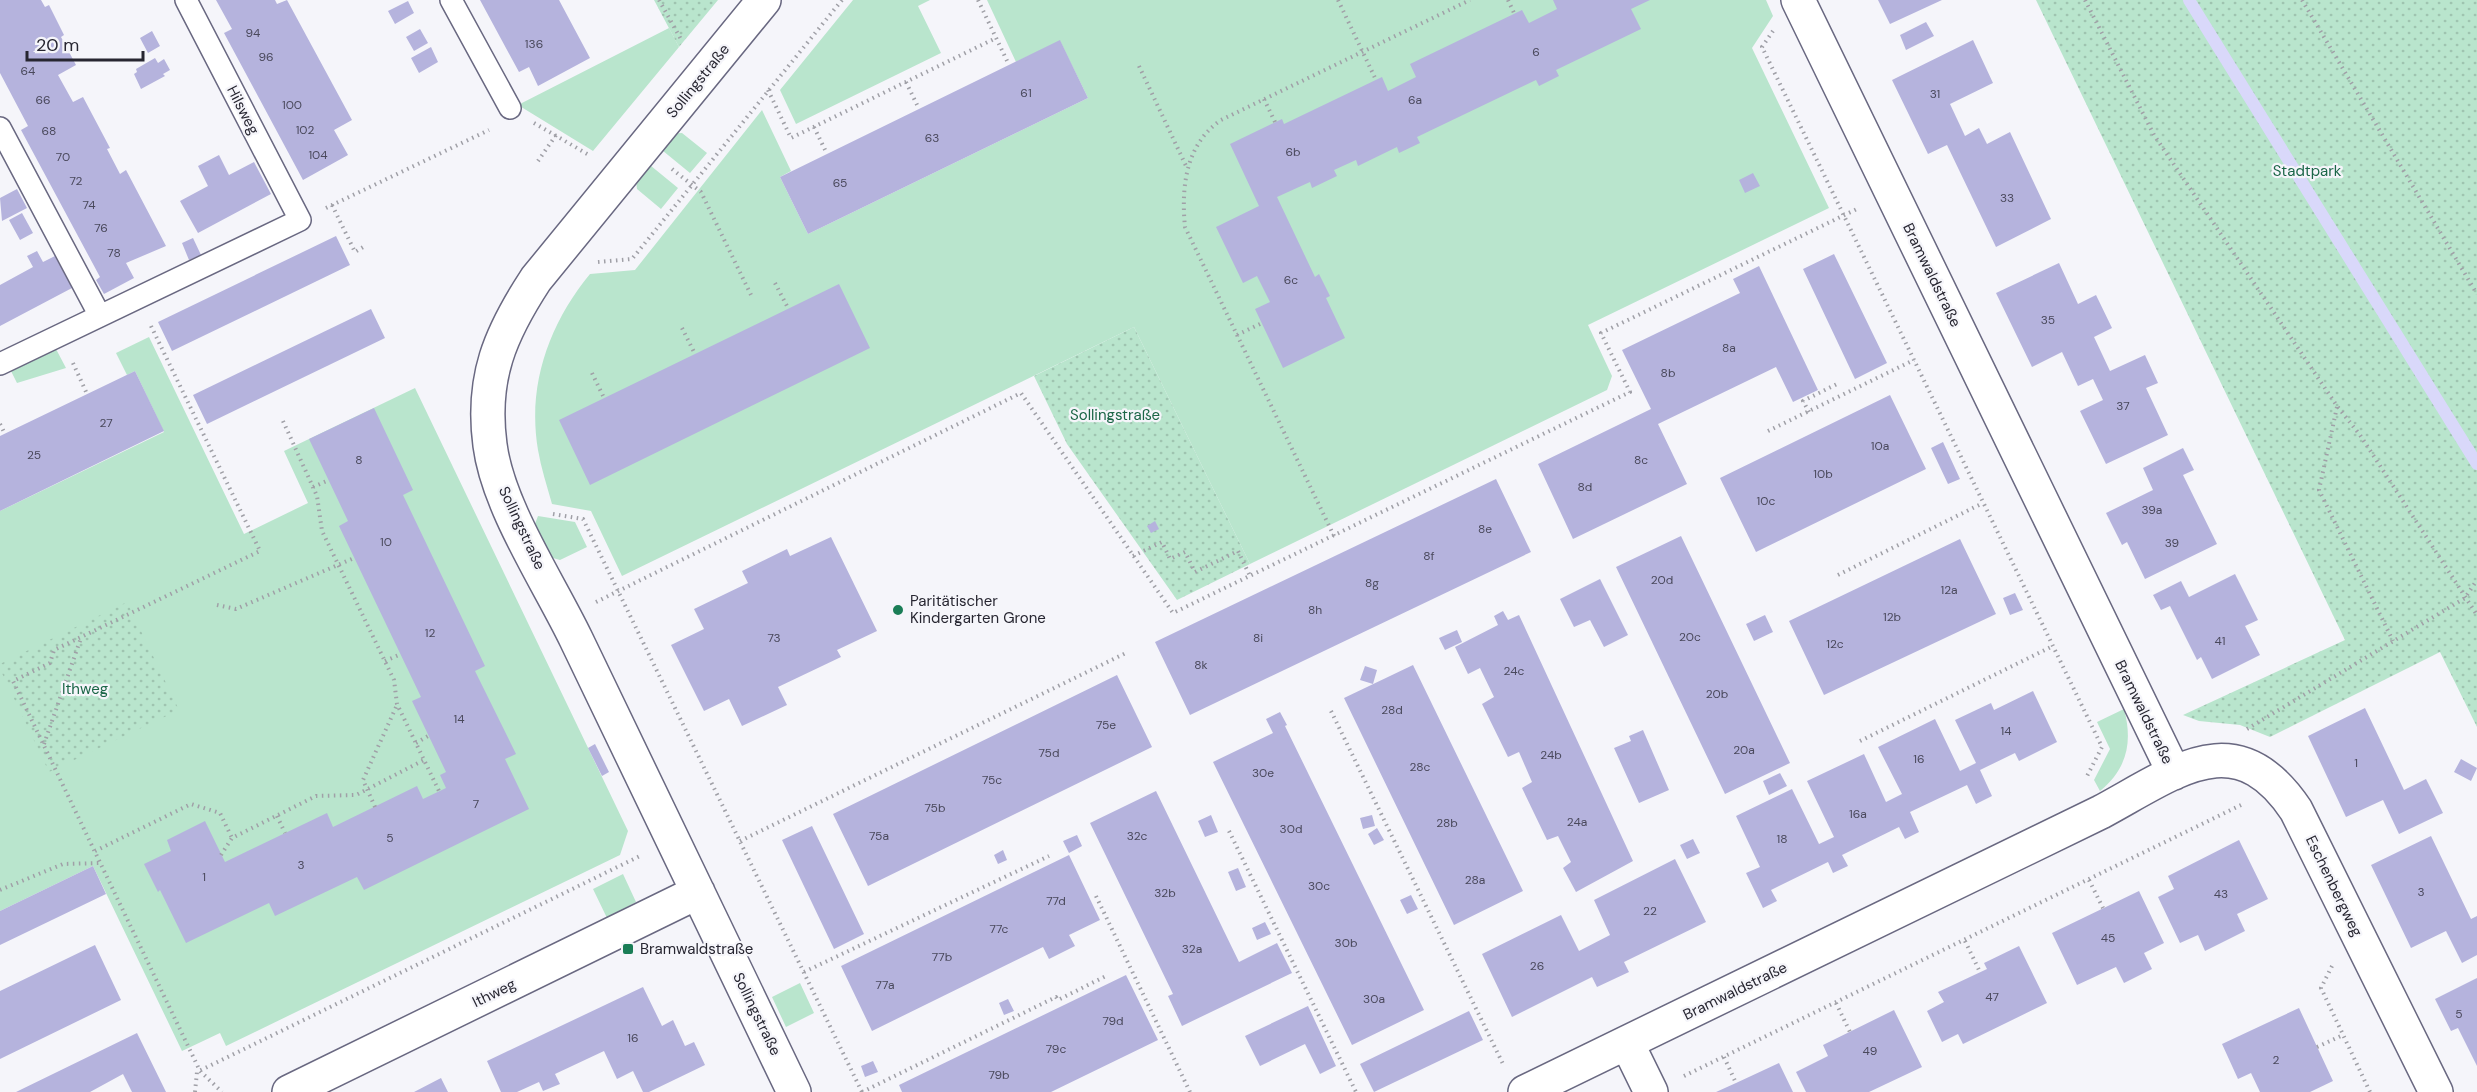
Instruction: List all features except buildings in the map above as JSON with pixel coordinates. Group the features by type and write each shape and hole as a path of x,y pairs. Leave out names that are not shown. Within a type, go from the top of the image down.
{"street":[{"name":"Sollingstraße","path":"764,0 546,267 509,320 495,356 489,389 490,447 510,508 566,617 794,1092"},
{"name":"Bramwaldstraße","path":"1515,1081 1627,1043 2101,812 2174,773 1798,0"},
{"path":"2174,773 2204,762 2240,761"},
{"name":"Eschenbergweg","path":"2240,761 2255,767 2276,783 2296,810 2436,1092"},
{"name":"Ithweg","path":"308,1088 698,892"},
{"path":"1627,1043 1651,1092"}],"lane":[{"name":"Hilsweg","path":"186,0 300,220"},
{"path":"451,0 510,108"},
{"path":"0,128 100,316"},
{"path":"0,364 300,220"}],"path":[{"path":"659,0 701,76"},
{"path":"546,267 632,259 842,0"},
{"path":"978,0 1009,65"},
{"path":"1338,0 1376,80"},
{"path":"1334,536 1185,226 1183,200 1188,169 1197,145 1211,127 1264,99 1470,0"},
{"path":"1508,0 1514,13"},
{"path":"2085,0 2154,135 2337,406 2360,435 2477,615"},
{"path":"2302,0 2477,294"},
{"path":"1774,28 1762,47 2102,747 2086,778 2101,812"},
{"path":"768,90 791,138 996,38"},
{"path":"1139,66 1188,169"},
{"path":"906,82 919,109"},
{"path":"1264,99 1275,122"},
{"path":"530,120 597,159"},
{"path":"814,127 827,154"},
{"path":"300,220 494,128"},
{"path":"538,161 556,135"},
{"path":"644,147 701,192 751,295"},
{"path":"566,617 1021,393 1173,613 1630,392 1601,333 1892,192"},
{"path":"332,205 355,252 365,246"},
{"path":"775,283 788,308"},
{"path":"138,298 260,551 54,650 50,663 13,681 200,1071 222,1092"},
{"path":"1237,335 1262,323"},
{"path":"682,328 695,354"},
{"path":"1768,431 1914,360"},
{"path":"592,372 604,398"},
{"path":"1809,412 1803,401 1838,384"},
{"path":"2337,406 2319,490 2393,641"},
{"path":"283,421 317,496 322,531 394,680 397,704 439,791"},
{"path":"0,424 5,434"},
{"path":"313,488 329,480"},
{"path":"1838,575 1983,503"},
{"path":"510,508 583,519 862,1092 1056,997 1058,1000 1106,976"},
{"path":"1133,556 1162,542 1170,559 1185,552 1195,572 1238,551 1250,576"},
{"path":"217,605 236,609 354,558"},
{"path":"2240,761 2248,727 2465,598 2477,580"},
{"path":"44,744 81,637"},
{"path":"1860,741 2053,646"},
{"path":"740,842 1128,652"},
{"path":"385,661 401,654"},
{"path":"375,807 363,780 397,704"},
{"path":"1331,711 1515,1081"},
{"path":"416,743 428,736"},
{"path":"221,855 232,838 316,796 356,795 424,760"},
{"path":"1682,1077 2226,814 2276,783"},
{"path":"95,851 191,804 220,813 232,838"},
{"path":"277,816 285,833"},
{"path":"1229,831 1356,1092"},
{"path":"195,1092 197,1072 673,840"},
{"path":"804,972 1049,856"},
{"path":"0,890 63,864 100,863"},
{"path":"2089,880 2103,908"},
{"path":"1096,896 1190,1092"},
{"path":"2353,926 2321,988 2370,1092"},
{"path":"1965,941 1980,972"},
{"path":"1836,1003 1850,1032"},
{"path":"2317,1047 2343,1035"},
{"path":"1724,1057 1736,1083"}],"green space":[{"path":"654,0 718,0 679,47"},
{"path":"853,0 930,0 918,6 941,53 796,124 780,90"},
{"path":"987,0 1766,0 1773,16 1752,48 1829,208 1588,325 1612,376 1607,390 1250,564 1134,327 622,576 591,511 552,504 542,470 535,426 539,379 545,356 563,313 590,274 635,270 762,110 791,171 780,177 808,234 1088,98 1060,41 1016,62"},
{"name":"Stadtpark","path":"2036,0 2477,0 2477,727 2440,652 2270,737 2240,725 2199,721 2183,715 2345,640"},
{"path":"669,28 679,47 593,151 518,105"},
{"path":"682,133 707,153 690,173 657,146 666,134"},
{"path":"645,161 678,188 661,209 637,189 635,172"},
{"name":"Sollingstraße","path":"1134,327 1250,564 1177,600 1067,444 1034,376"},
{"path":"149,337 244,534 308,503 284,451 415,388 628,831 620,855 226,1046 220,1033 182,1051 93,866 0,911 0,511 164,432 135,371 127,375 116,353"},
{"path":"56,349 66,368 17,383 11,371"},
{"path":"538,516 575,522 587,547 560,560 546,556 533,529"},
{"name":"Ithweg","path":"127,602 179,710 49,772 0,669 0,664"},
{"path":"2124,709 2128,733 2126,754 2116,774 2100,791 2094,780 2110,749 2097,722"},
{"path":"623,874 636,902 607,918 593,889"},
{"path":"800,983 814,1013 786,1027 772,997"}],"waterway":[{"path":"2189,0 2477,464"}],"place":[{"name":"Paritätischer Kindergarten Grone","path":"898,610"},
{"name":"Bramwaldstraße","path":"628,949"}]}
